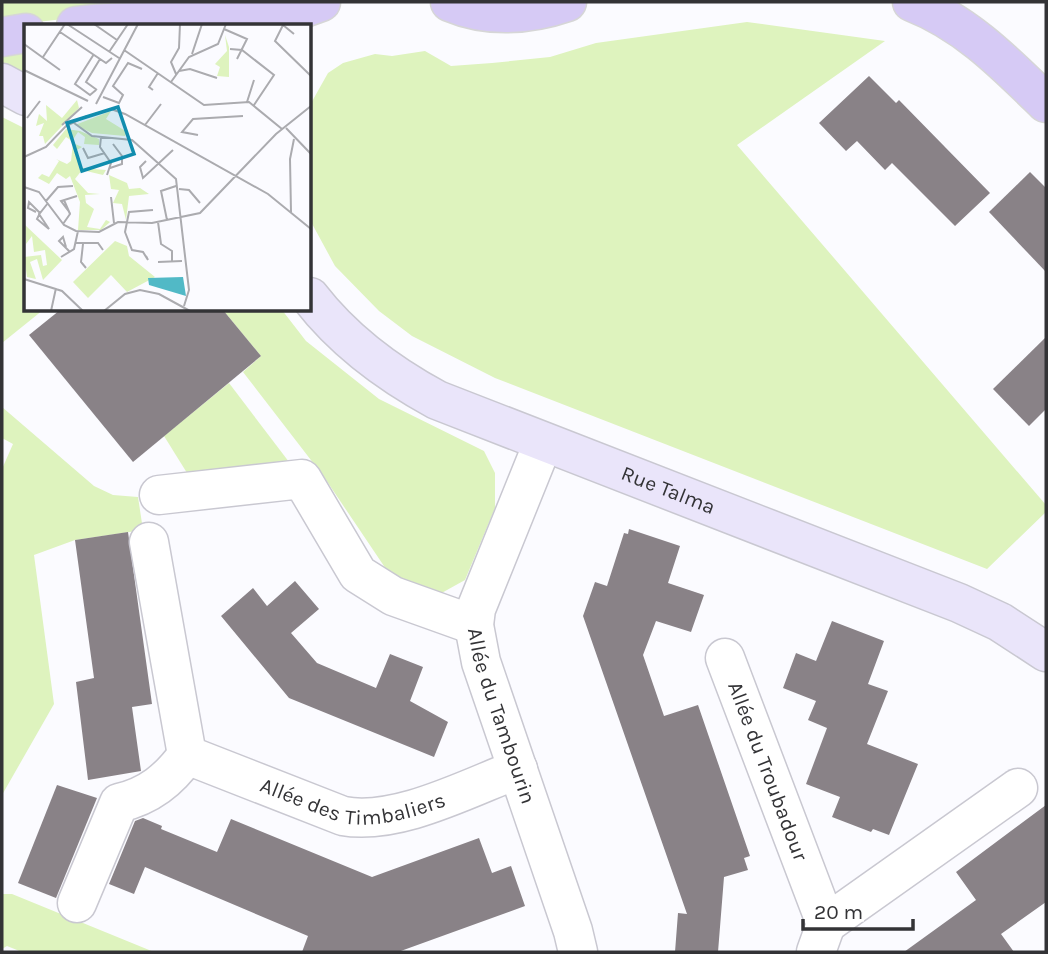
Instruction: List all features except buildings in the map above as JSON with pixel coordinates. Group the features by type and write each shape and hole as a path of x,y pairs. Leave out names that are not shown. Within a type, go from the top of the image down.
{"main road":[{"path":"101,24 138,21 206,24 279,15 321,2"},
{"path":"450,2 475,10 513,13 532,12 567,2"},
{"path":"912,2 958,25 1001,59 1046,103"},
{"path":"963,2 992,20 1046,67"},
{"path":"2,37 24,33"}],"street":[{"path":"2,83 24,95"},
{"name":"Rue Talma","path":"312,300 364,353 412,387 542,443 959,603 1000,622 1046,652"},
{"name":"Allée du Tambourin","path":"542,443 476,609 474,625 481,662 578,952"},
{"path":"159,495 302,479 358,574 393,596 474,625"},
{"path":"77,903 119,803 137,799 154,789 174,774 187,755 149,542"},
{"name":"Allée du Troubadour","path":"725,658 821,938 1018,788"},
{"name":"Allée des Timbaliers","path":"187,755 343,816 362,820 396,814 518,769"}],"green space":[{"path":"2,2 213,2 2,26"},
{"path":"747,22 885,41 737,145 1046,505 1046,512 987,569 495,378 412,336 379,311 335,266 312,224 312,101 328,73 343,63 375,54 392,56 425,51 451,66 550,57 596,43"},
{"path":"24,44 24,75 2,64 2,49"},
{"path":"2,117 24,128 24,312 41,312 2,343"},
{"path":"225,312 284,312 306,341 379,399 484,451 495,473 495,508 465,580 438,595 388,572 324,477 243,372 261,356"},
{"path":"229,383 302,479 197,489 164,436"},
{"path":"2,407 94,486 113,495 138,497 143,530 75,540 34,555 54,704 2,795 2,469 13,444 2,438"},
{"path":"2,894 12,894 154,952 22,952 7,946 2,949"}]}
